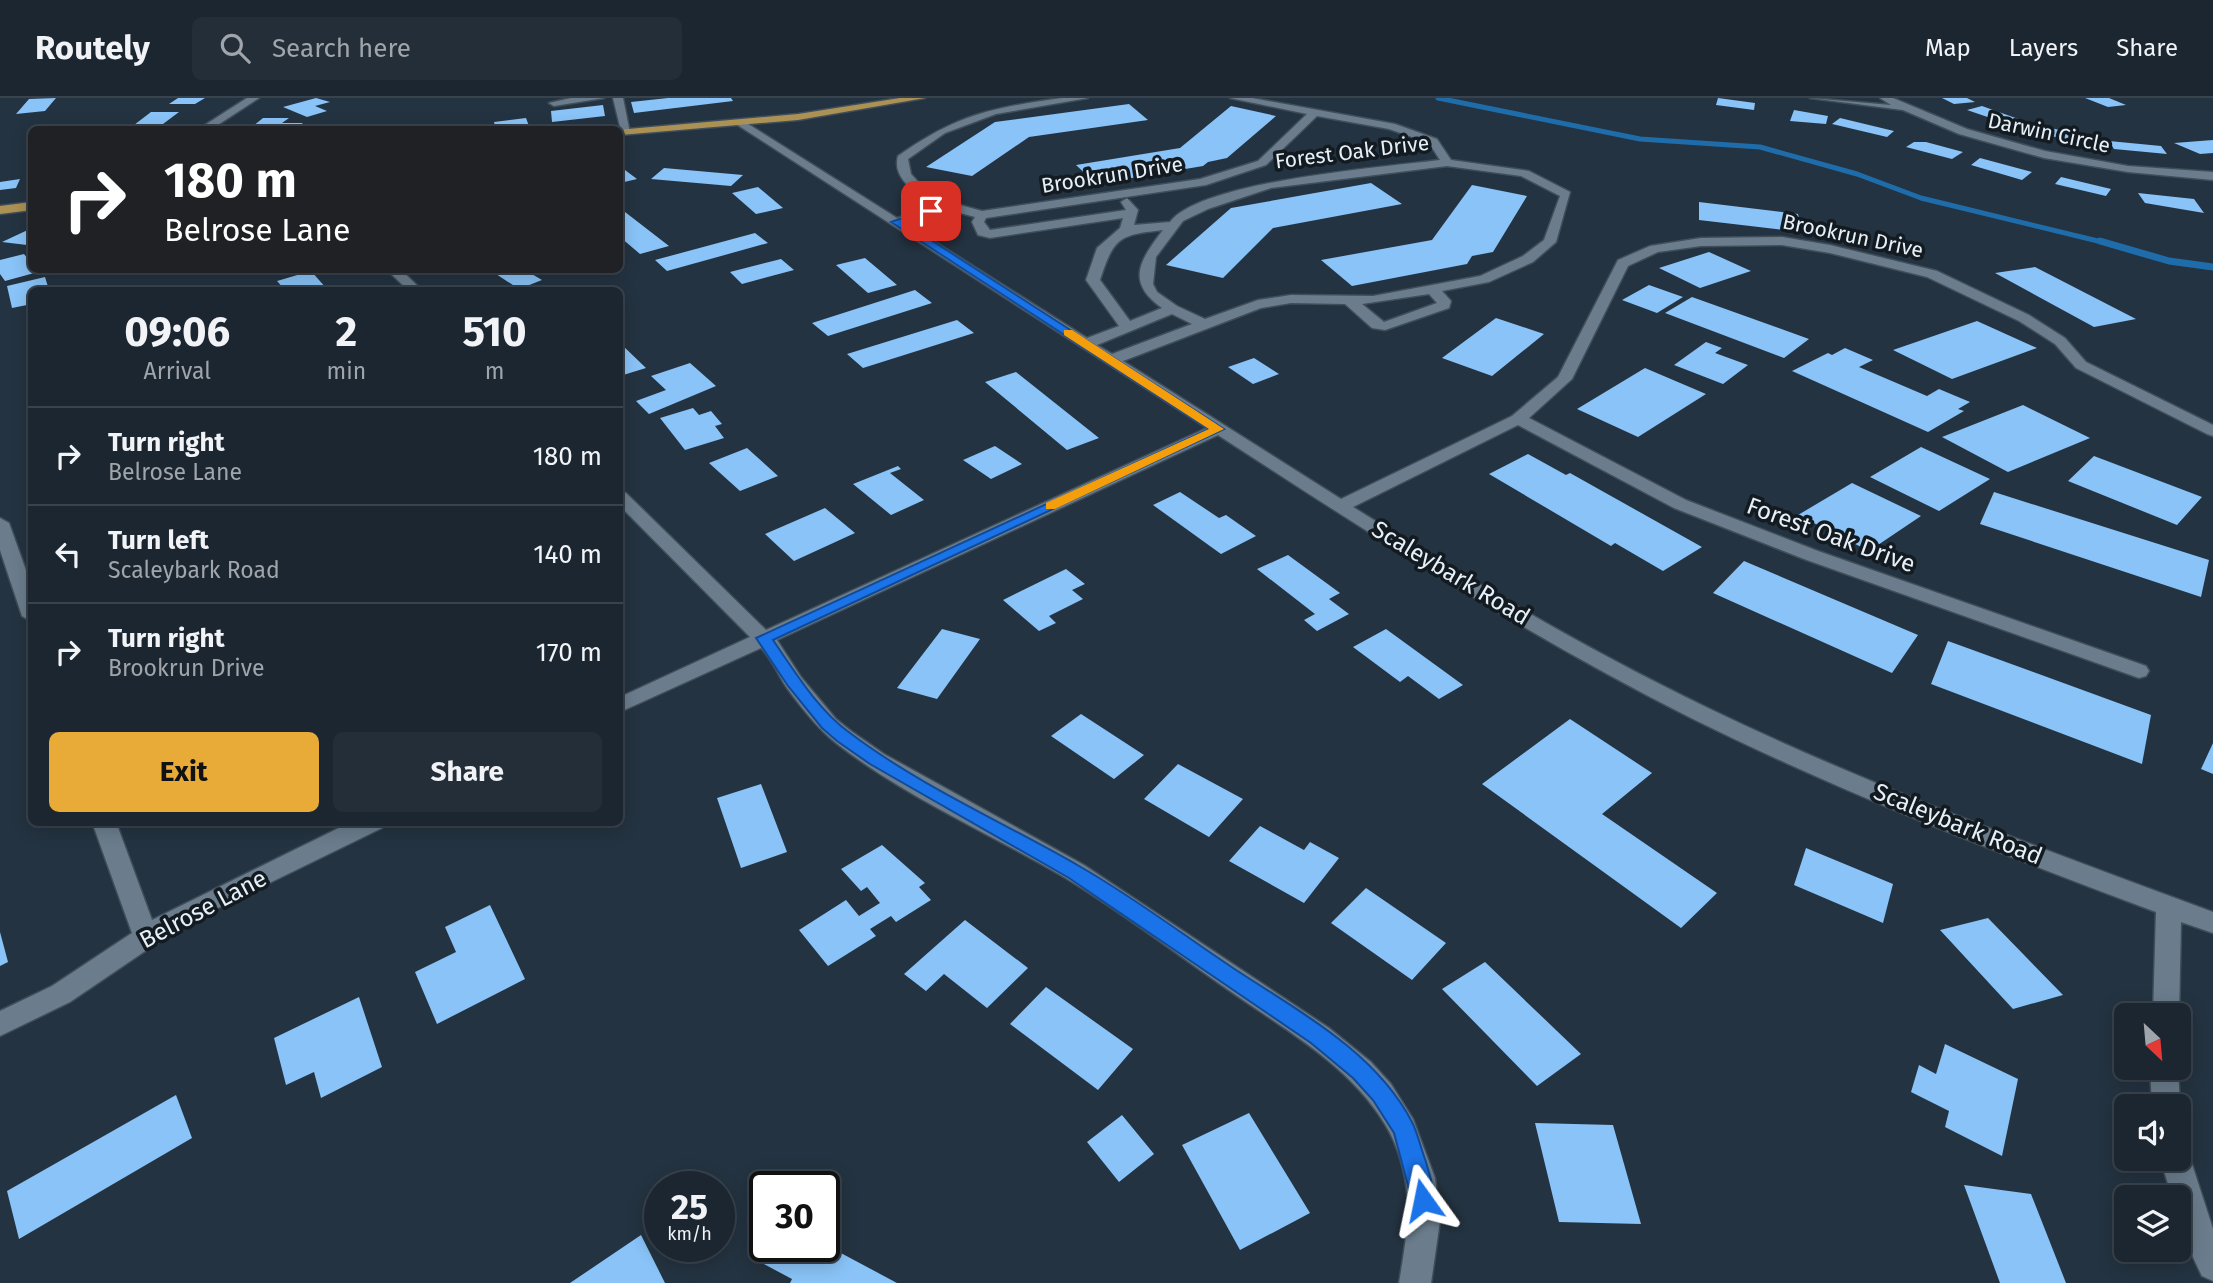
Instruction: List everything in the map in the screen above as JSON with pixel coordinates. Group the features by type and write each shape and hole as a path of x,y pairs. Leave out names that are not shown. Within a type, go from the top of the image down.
{"main road":[{"path":"623,135 713,131 741,124 920,98"},
{"path":"0,210 28,206"}],"street":[{"path":"208,126 254,98"},
{"path":"554,103 599,98"},
{"path":"618,98 621,126"},
{"path":"949,206 904,177 900,169 902,158 941,131 994,111 1083,98"},
{"name":"Forest Oak Drive","path":"1204,206 1269,185 1447,163 1433,141 1391,126 1235,98"},
{"path":"1815,98 1908,110"},
{"name":"Darwin Circle","path":"1885,98 1965,134 2014,148 2120,168 2213,176"},
{"name":"Brookrun Drive","path":"949,206 982,215 1202,182 1262,163 1315,112"},
{"name":"Scaleybark Road","path":"741,124 1218,429 1525,619 1684,705 1780,751 1922,810 2213,923"},
{"path":"1111,360 1258,304 1291,299 1373,300 1434,291 1484,279 1528,259 1550,242 1566,195 1552,183 1535,176 1447,163"},
{"path":"1123,195 1132,213 1126,230 1104,248 1093,280 1127,327"},
{"path":"896,222 949,206"},
{"name":"Brookrun Drive","path":"1172,309 1151,294 1146,284 1149,257 1179,218 1204,206"},
{"path":"982,215 978,222 982,232 990,234 1132,213"},
{"path":"1126,230 1174,225"},
{"name":"Brookrun Drive","path":"1341,506 1518,419 1564,379 1623,263 1655,249 1742,240 1782,241 1830,249 1932,274 2024,318 2060,341 2081,365 2213,431"},
{"path":"397,273 412,287"},
{"path":"1349,300 1377,325 1385,326 1444,305 1444,301 1434,291"},
{"path":"1086,344 1172,309 1203,324"},
{"name":"Forest Oak Drive","path":"1518,419 1680,504 1811,555 2138,671"},
{"path":"623,704 1218,429"},
{"path":"623,500 764,638 794,682 828,724 843,737 876,760 1075,873 1319,1037 1361,1071 1381,1093 1404,1129 1420,1178 1425,1221 1415,1283"},
{"path":"0,523 28,604"},
{"path":"105,826 146,937"},
{"name":"Belrose Lane","path":"0,1024 61,994 176,917 366,826"},
{"path":"2166,1003 2169,906"},
{"path":"2179,1171 2202,1242 2213,1265"}],"building":[{"path":"56,98 45,111 16,114 29,99"},
{"path":"178,98 205,98 195,104 169,104"},
{"path":"316,98 330,102 315,106 327,111 307,117 283,107"},
{"path":"668,98 731,98 733,101 634,113 631,102"},
{"path":"1718,98 1755,103 1754,110 1716,105"},
{"path":"1942,98 1967,98 1975,102 1954,104"},
{"path":"2085,98 2109,98 2126,105 2108,107"},
{"path":"1129,104 1148,120 1029,137 972,176 926,167 995,122"},
{"path":"603,105 605,116 552,122 551,111"},
{"path":"1231,106 1276,116 1227,158 1208,162 1203,166 1096,184 1076,165 1180,148"},
{"path":"1982,106 2024,121 2008,124 1967,110"},
{"path":"1794,110 1828,116 1826,124 1790,121"},
{"path":"151,112 179,112 163,124 134,125"},
{"path":"263,118 289,118 282,123 303,123 299,126 253,126"},
{"path":"526,118 529,126 495,126 494,122"},
{"path":"1840,118 1894,131 1887,137 1832,124"},
{"path":"2043,126 2088,137 2080,143 2035,132"},
{"path":"2213,140 2213,153 2200,154 2174,143"},
{"path":"2109,141 2161,146 2167,154 2114,149"},
{"path":"1914,142 1926,142 1963,152 1952,159 1906,147"},
{"path":"1980,158 2032,172 2022,180 1971,165"},
{"path":"664,168 743,175 731,186 651,179"},
{"path":"625,170 637,179 623,182"},
{"path":"2061,177 2111,189 2106,196 2055,184"},
{"path":"20,179 16,188 0,190 0,182"},
{"path":"1371,183 1402,204 1273,228 1223,278 1166,265 1231,208"},
{"path":"1472,185 1527,196 1493,252 1472,256 1467,264 1352,286 1321,260 1432,240"},
{"path":"758,187 783,208 756,214 732,193"},
{"path":"2138,193 2194,199 2204,213 2145,203"},
{"path":"1699,202 1798,214 1802,232 1699,220"},
{"path":"623,212 669,246 640,254 623,240"},
{"path":"28,230 28,245 2,242"},
{"path":"755,233 768,243 667,271 655,260"},
{"path":"1709,252 1751,271 1700,288 1659,268"},
{"path":"24,254 28,259 28,273 34,273 5,281 0,274 0,260"},
{"path":"865,258 897,285 868,293 836,265"},
{"path":"781,259 794,270 742,284 730,272"},
{"path":"2035,267 2136,319 2094,327 1995,273"},
{"path":"313,273 325,287 282,287 277,281"},
{"path":"530,273 542,280 524,287 516,287 496,274"},
{"path":"45,277 48,287 28,287 28,305 12,308 7,286"},
{"path":"1649,285 1683,297 1657,313 1622,300"},
{"path":"915,290 932,303 828,336 812,323"},
{"path":"1692,297 1809,339 1784,358 1665,313"},
{"path":"1496,318 1544,334 1492,376 1442,358"},
{"path":"957,320 974,333 863,368 847,354"},
{"path":"1977,321 2037,348 1952,379 1893,350"},
{"path":"1706,342 1722,348 1715,353 1748,365 1723,384 1674,365"},
{"path":"623,346 646,368 623,375"},
{"path":"1845,348 1873,360 1859,367 1927,396 1939,389 1970,402 1958,409 1964,411 1928,432 1792,371 1828,353 1832,355"},
{"path":"1254,358 1279,374 1253,384 1228,367"},
{"path":"690,363 716,386 649,414 636,401 666,390 651,376"},
{"path":"1645,368 1706,394 1638,437 1577,409"},
{"path":"1016,372 1099,438 1067,450 985,382"},
{"path":"2023,405 2090,438 2008,472 1942,437"},
{"path":"693,408 699,415 711,411 722,424 715,426 724,438 685,450 660,418"},
{"path":"995,446 1022,464 991,479 963,460"},
{"path":"1921,447 1990,479 1939,511 1870,477"},
{"path":"747,448 778,476 740,491 709,463"},
{"path":"1528,454 1566,475 1570,473 1702,547 1663,571 1615,543 1611,546 1489,474"},
{"path":"2094,456 2202,497 2177,525 2068,481"},
{"path":"898,466 901,469 890,473 924,500 891,515 853,484"},
{"path":"1852,483 1921,516 1869,551 1798,515"},
{"path":"1180,492 1219,518 1226,515 1256,536 1221,554 1153,505"},
{"path":"1994,492 2209,560 2201,597 1980,524"},
{"path":"825,508 855,533 794,561 765,534"},
{"path":"1288,555 1340,593 1329,599 1349,614 1317,631 1304,620 1315,614 1257,569"},
{"path":"1744,561 1918,635 1892,673 1713,593"},
{"path":"1066,569 1085,584 1072,590 1083,599 1049,616 1056,623 1039,631 1003,600"},
{"path":"942,629 980,639 937,699 897,688"},
{"path":"1386,629 1463,685 1439,699 1408,676 1400,682 1353,647"},
{"path":"1948,641 2151,715 2142,764 1931,684"},
{"path":"1081,714 1144,755 1114,779 1051,736"},
{"path":"1570,719 1652,773 1602,814 1717,893 1681,928 1482,784"},
{"path":"2213,743 2213,774 2201,769"},
{"path":"1178,764 1243,799 1209,837 1144,799"},
{"path":"761,784 787,852 741,868 717,798"},
{"path":"1260,826 1304,850 1310,842 1339,858 1304,903 1229,861"},
{"path":"882,845 925,883 919,887 931,900 896,922 891,916 870,929 876,936 828,966 799,930 846,900 859,916 880,903 867,887 861,891 841,869"},
{"path":"1806,848 1893,884 1883,923 1794,885"},
{"path":"1366,888 1446,943 1412,980 1331,923"},
{"path":"490,905 525,979 437,1024 415,972 456,952 445,927"},
{"path":"1988,918 2063,995 2013,1009 1940,930"},
{"path":"965,920 1028,968 987,1008 944,974 926,991 904,974"},
{"path":"0,932 8,962 0,966"},
{"path":"1485,962 1581,1054 1537,1086 1442,989"},
{"path":"1046,987 1133,1049 1098,1090 1010,1024"},
{"path":"359,997 382,1067 321,1098 314,1072 286,1085 274,1038"},
{"path":"1945,1044 2018,1079 2002,1156 1945,1127 1949,1111 1911,1092 1919,1065 1936,1074"},
{"path":"176,1095 192,1138 19,1239 7,1191"},
{"path":"1249,1113 1310,1213 1240,1250 1182,1145"},
{"path":"1122,1115 1154,1154 1119,1182 1087,1142"},
{"path":"1535,1123 1613,1125 1641,1224 1559,1222"},
{"path":"1964,1185 2031,1194 2066,1283 2000,1283"},
{"path":"641,1235 644,1241 644,1262 654,1262 665,1283 570,1283"},
{"path":"840,1253 897,1283 790,1283 792,1279 760,1262 840,1262"}],"waterway":[{"path":"1438,98 1640,139 1760,147 1857,174 1921,198 2106,243"},
{"path":"2100,241 2169,261 2213,267"}],"slow traffic":[{"path":"1051,506 1218,429 1068,333"}],"route":[{"path":"931,211 896,222 1218,429 764,638 794,682 828,724 843,737 876,760 1075,873 1319,1037 1361,1071 1381,1093 1404,1129 1420,1178 1423,1200"}]}
